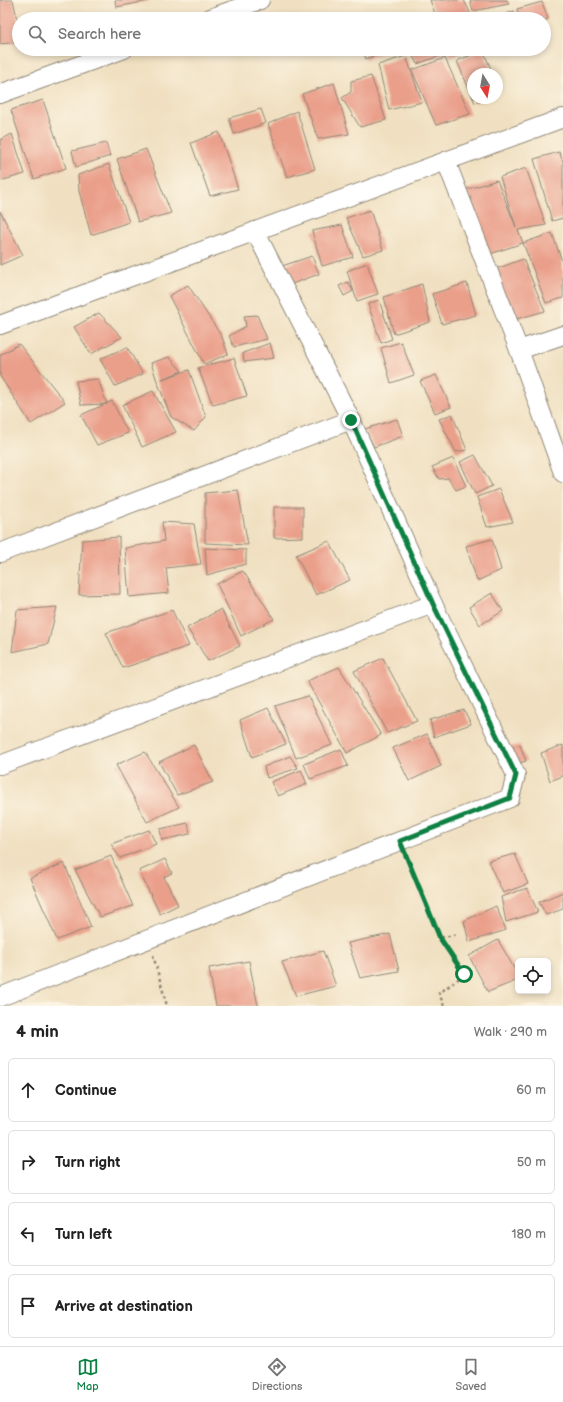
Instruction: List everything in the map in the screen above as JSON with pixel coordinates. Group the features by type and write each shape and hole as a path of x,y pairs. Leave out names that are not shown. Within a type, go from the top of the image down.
{"street":[{"path":"227,12 260,0"},
{"path":"0,94 105,56"},
{"path":"0,325 563,118"},
{"path":"446,161 519,350 563,473"},
{"path":"0,997 510,798 516,775 433,604 351,420 255,231"},
{"path":"519,350 563,335"},
{"path":"0,553 351,420"},
{"path":"0,765 433,604"}],"path":[{"path":"400,841 440,938 464,974 439,993 444,1006"},
{"path":"440,938 458,934"},
{"path":"148,939 167,1006"}],"building":[{"path":"0,0 13,0 16,12 12,12 12,43 0,44"},
{"path":"115,0 149,0 149,1 116,7"},
{"path":"430,0 464,0 470,12 434,12"},
{"path":"470,0 507,0 509,4 473,11"},
{"path":"542,2 546,12 518,12 517,9"},
{"path":"365,56 374,56 366,59"},
{"path":"406,56 422,102 389,110 378,65"},
{"path":"413,56 439,56 417,64"},
{"path":"469,56 486,56 490,68 467,68 467,84 457,61"},
{"path":"445,58 470,114 436,125 412,70"},
{"path":"371,76 386,120 360,127 342,98 351,92 351,81"},
{"path":"334,83 349,134 318,139 302,94"},
{"path":"43,100 66,168 34,179 11,110"},
{"path":"261,109 266,123 234,134 229,118"},
{"path":"297,111 315,169 287,177 268,124"},
{"path":"219,132 238,189 210,196 191,143"},
{"path":"12,134 25,174 0,181 0,140"},
{"path":"106,143 110,156 76,167 72,151"},
{"path":"146,149 171,213 138,222 117,159"},
{"path":"559,152 563,161 563,218 552,221 534,159"},
{"path":"109,164 129,222 91,235 79,191 78,175"},
{"path":"526,168 546,225 518,230 523,243 490,254 465,190 497,180 516,227 500,177"},
{"path":"370,210 383,250 363,256 346,218"},
{"path":"0,211 23,255 0,265"},
{"path":"342,225 353,257 322,266 312,231"},
{"path":"552,233 563,264 563,298 546,303 523,243"},
{"path":"312,256 319,274 289,285 279,267"},
{"path":"523,259 545,311 513,320 496,269"},
{"path":"367,263 378,294 357,301 347,271"},
{"path":"348,282 353,291 344,296 339,286"},
{"path":"467,283 476,315 442,324 432,294"},
{"path":"422,284 430,322 394,334 384,297"},
{"path":"188,285 222,337 228,354 204,364 169,296"},
{"path":"379,300 392,339 381,343 368,304"},
{"path":"99,313 122,337 91,354 74,327"},
{"path":"257,315 267,339 234,347 229,336 246,326 244,316"},
{"path":"401,342 414,375 391,383 381,348"},
{"path":"270,343 274,358 244,362 243,353"},
{"path":"19,344 65,402 31,424 0,376 0,355"},
{"path":"127,347 143,374 115,386 100,359"},
{"path":"169,357 182,371 162,379 189,370 206,417 194,431 171,417 157,381 151,363"},
{"path":"234,358 247,396 213,405 198,368"},
{"path":"436,375 451,407 435,413 420,381"},
{"path":"98,379 107,404 81,405 76,381"},
{"path":"153,391 176,432 142,447 122,405"},
{"path":"112,401 128,433 97,445 81,415"},
{"path":"452,414 467,450 456,452 439,419"},
{"path":"397,419 403,436 374,447 365,429"},
{"path":"475,455 492,486 475,494 460,462"},
{"path":"453,458 466,486 456,490 448,478 439,479 432,467"},
{"path":"499,489 513,522 487,527 477,497"},
{"path":"238,490 248,545 205,543 205,493"},
{"path":"274,507 303,507 303,537 274,538"},
{"path":"162,522 194,524 201,564 166,568 169,593 129,597 125,548 164,541"},
{"path":"119,537 120,594 79,595 82,540"},
{"path":"492,539 501,570 477,581 466,546"},
{"path":"329,541 350,580 316,595 296,555"},
{"path":"205,548 246,550 246,564 207,575"},
{"path":"243,571 274,619 241,636 217,584"},
{"path":"492,593 503,611 480,625 469,607"},
{"path":"57,607 48,644 12,652 17,610"},
{"path":"221,609 240,646 208,661 187,628"},
{"path":"172,610 189,646 123,668 106,633"},
{"path":"383,658 417,721 387,733 354,671"},
{"path":"339,667 381,735 347,753 307,681"},
{"path":"308,696 332,745 296,758 275,706"},
{"path":"268,708 286,744 252,757 240,720"},
{"path":"464,710 471,724 434,737 430,720"},
{"path":"427,734 441,766 409,781 393,748"},
{"path":"194,745 213,782 177,795 159,762"},
{"path":"520,745 526,761 516,764 508,747"},
{"path":"563,745 563,776 550,781 541,753"},
{"path":"341,749 348,766 310,779 304,764"},
{"path":"145,752 179,807 147,822 116,765"},
{"path":"290,756 298,768 267,778 264,767"},
{"path":"301,770 307,784 278,796 271,782"},
{"path":"188,823 190,834 162,840 160,829"},
{"path":"149,830 156,844 120,858 111,844"},
{"path":"515,854 528,884 503,893 488,861"},
{"path":"111,856 133,906 100,917 75,870"},
{"path":"165,859 172,873 164,877 178,905 160,914 139,871"},
{"path":"64,863 91,927 57,940 30,878"},
{"path":"527,888 538,912 506,922 501,897"},
{"path":"563,892 563,909 546,915 539,902"},
{"path":"496,906 506,930 469,942 464,921"},
{"path":"390,934 399,971 360,978 348,943"},
{"path":"498,940 515,970 515,981 488,992 469,956"},
{"path":"323,951 336,986 296,996 282,962"},
{"path":"249,961 258,1006 216,1006 209,968"}],"route":[{"path":"351,420 433,604 516,775 510,798 400,841 440,938 464,974"}]}
